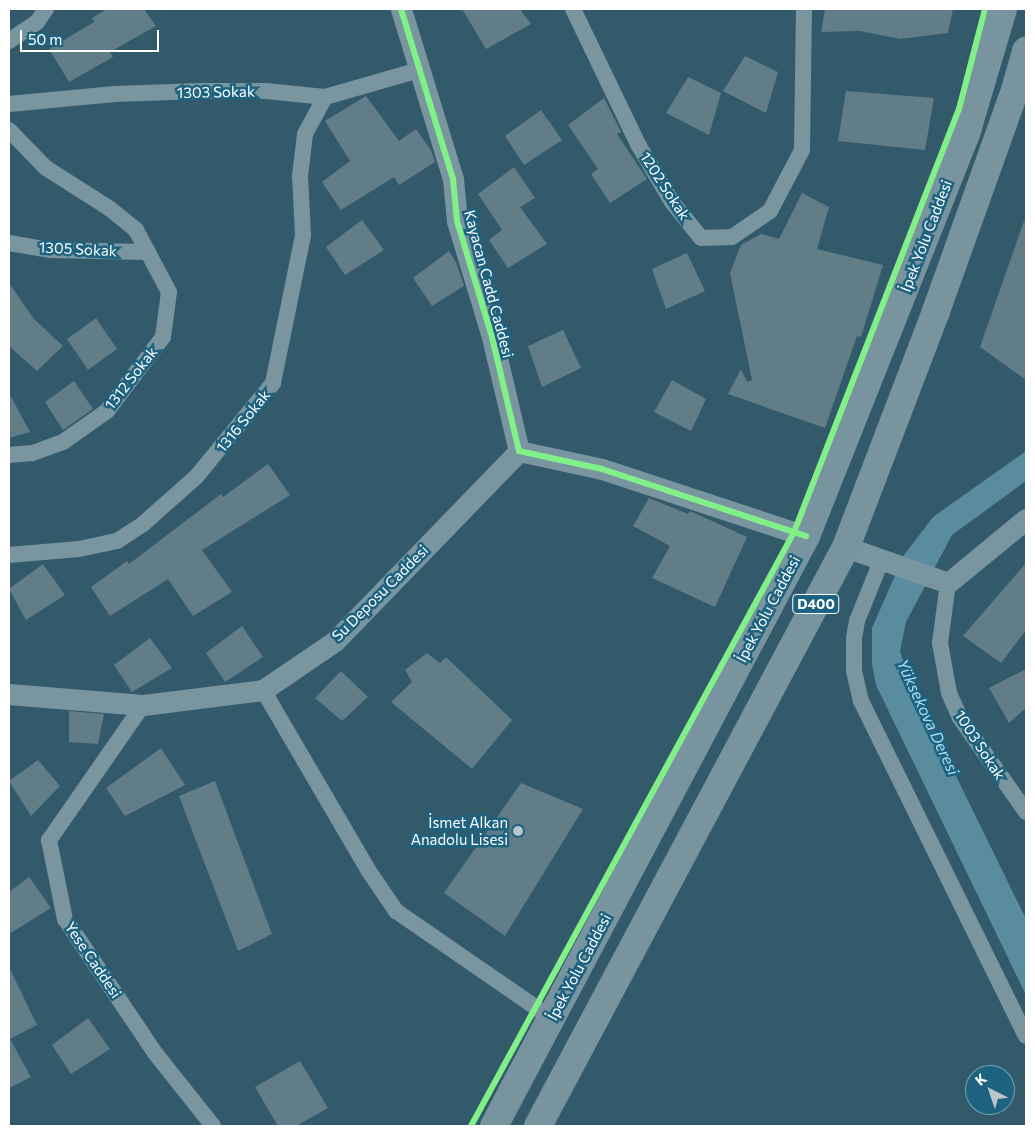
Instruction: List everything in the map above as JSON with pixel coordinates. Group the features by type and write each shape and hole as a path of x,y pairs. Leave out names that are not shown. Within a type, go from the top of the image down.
{"highway":[{"name":"İpek Yolu Caddesi","path":"494,1126 806,536 966,134 1004,9"},
{"name":"D400","path":"538,1126 846,547 939,302 1026,51"}],"street":[{"path":"9,41 37,22 46,9"},
{"name":"Kayacan Cadd Caddesi","path":"401,9 453,179 457,221 492,338 519,451"},
{"name":"1202 Sokak","path":"573,9 639,146 672,202 701,238 732,237 770,211 802,150 804,9"},
{"name":"1303 Sokak","path":"9,104 115,94 200,91 266,91 325,96 419,70"},
{"name":"1316 Sokak","path":"9,555 79,549 117,541 143,524 197,476 273,383 304,234 300,176 305,134 325,96"},
{"name":"1312 Sokak","path":"9,130 46,168 109,208 136,230 169,292 163,336 142,369 107,411 63,442 32,453 9,455"},
{"name":"1305 Sokak","path":"9,243 50,250 148,252"},
{"path":"519,451 602,469 806,536"},
{"name":"Su Deposu Caddesi","path":"9,694 143,704 263,690 335,641 519,451"},
{"path":"846,547 941,582 1026,519"},
{"path":"888,561 857,622 854,638 854,671 859,694 1026,1036"},
{"name":"1003 Sokak","path":"941,582 940,643 949,693 960,718 1026,812"},
{"path":"263,690 368,870 396,911 551,1018"},
{"name":"Yese Caddesi","path":"143,704 49,840 65,919 156,1053 213,1126"}],"water":[{"path":"1026,451 1026,481 952,535 906,622 900,651 910,682 1026,919 1026,995 876,685 872,664 872,628 904,555 933,517"}],"building":[{"path":"107,9 144,9 156,26 110,52 113,57 69,82 49,49 94,22 92,18"},
{"path":"462,9 520,9 531,24 486,49"},
{"path":"825,9 953,9 948,33 900,39 860,31 821,32"},
{"path":"745,56 778,72 766,113 723,91"},
{"path":"688,77 721,93 709,135 666,113"},
{"path":"846,91 934,98 925,150 838,141"},
{"path":"366,96 399,141 416,129 431,150 435,162 399,185 394,177 341,210 322,182 350,161 325,121"},
{"path":"604,98 621,132 617,134 647,179 610,203 591,174 598,169 568,125"},
{"path":"541,110 562,140 524,165 505,136"},
{"path":"514,167 535,198 520,207 547,244 508,268 489,240 502,230 478,194"},
{"path":"802,193 829,207 817,249 883,265 861,337 857,336 825,428 728,394 741,369 747,382 752,380 730,273 741,245 761,234 779,239"},
{"path":"362,220 384,250 345,275 326,247"},
{"path":"1024,221 1026,222 1026,380 980,347"},
{"path":"449,251 456,262 464,286 432,306 413,278"},
{"path":"687,253 705,291 666,309 652,269"},
{"path":"9,283 34,319 63,346 37,371 9,346"},
{"path":"96,318 117,349 88,370 67,339"},
{"path":"563,330 581,368 542,387 528,346"},
{"path":"672,380 706,399 691,431 654,412"},
{"path":"74,381 93,409 63,430 45,402"},
{"path":"9,393 30,432 9,438"},
{"path":"268,464 290,495 202,550 232,592 193,616 168,579 110,616 91,587 127,561 129,564 221,494 223,497"},
{"path":"649,498 688,514 690,511 747,537 715,607 652,578 670,546 633,526"},
{"path":"1026,563 1026,630 1001,663 963,636"},
{"path":"43,564 65,595 26,620 9,589"},
{"path":"242,626 263,657 225,682 206,653"},
{"path":"150,638 172,668 132,692 114,665"},
{"path":"427,653 440,663 446,657 512,720 472,769 391,702 412,682 405,670"},
{"path":"1026,669 1026,708 1009,723 989,688"},
{"path":"341,671 368,697 342,721 315,698"},
{"path":"69,711 104,714 98,744 69,742"},
{"path":"161,748 185,785 125,816 106,788"},
{"path":"38,760 60,786 31,816 9,781"},
{"path":"215,781 272,934 238,951 179,796"},
{"path":"521,783 583,809 505,936 444,893"},
{"path":"29,877 51,908 9,934 9,892"},
{"path":"9,967 37,1025 10,1039 31,1077 9,1088"},
{"path":"88,1018 110,1049 71,1074 52,1045"},
{"path":"300,1061 328,1108 296,1126 278,1126 255,1087"}],"cycle path":[{"path":"401,9 453,179 457,221 492,337 519,451 602,469 806,536"},
{"path":"471,1126 794,532 959,109 985,9"}],"place":[{"name":"İsmet Alkan Anadolu Lisesi","path":"518,831"}],"water label":[{"name":"Yüksekova Deresi","path":"928,717"}]}
